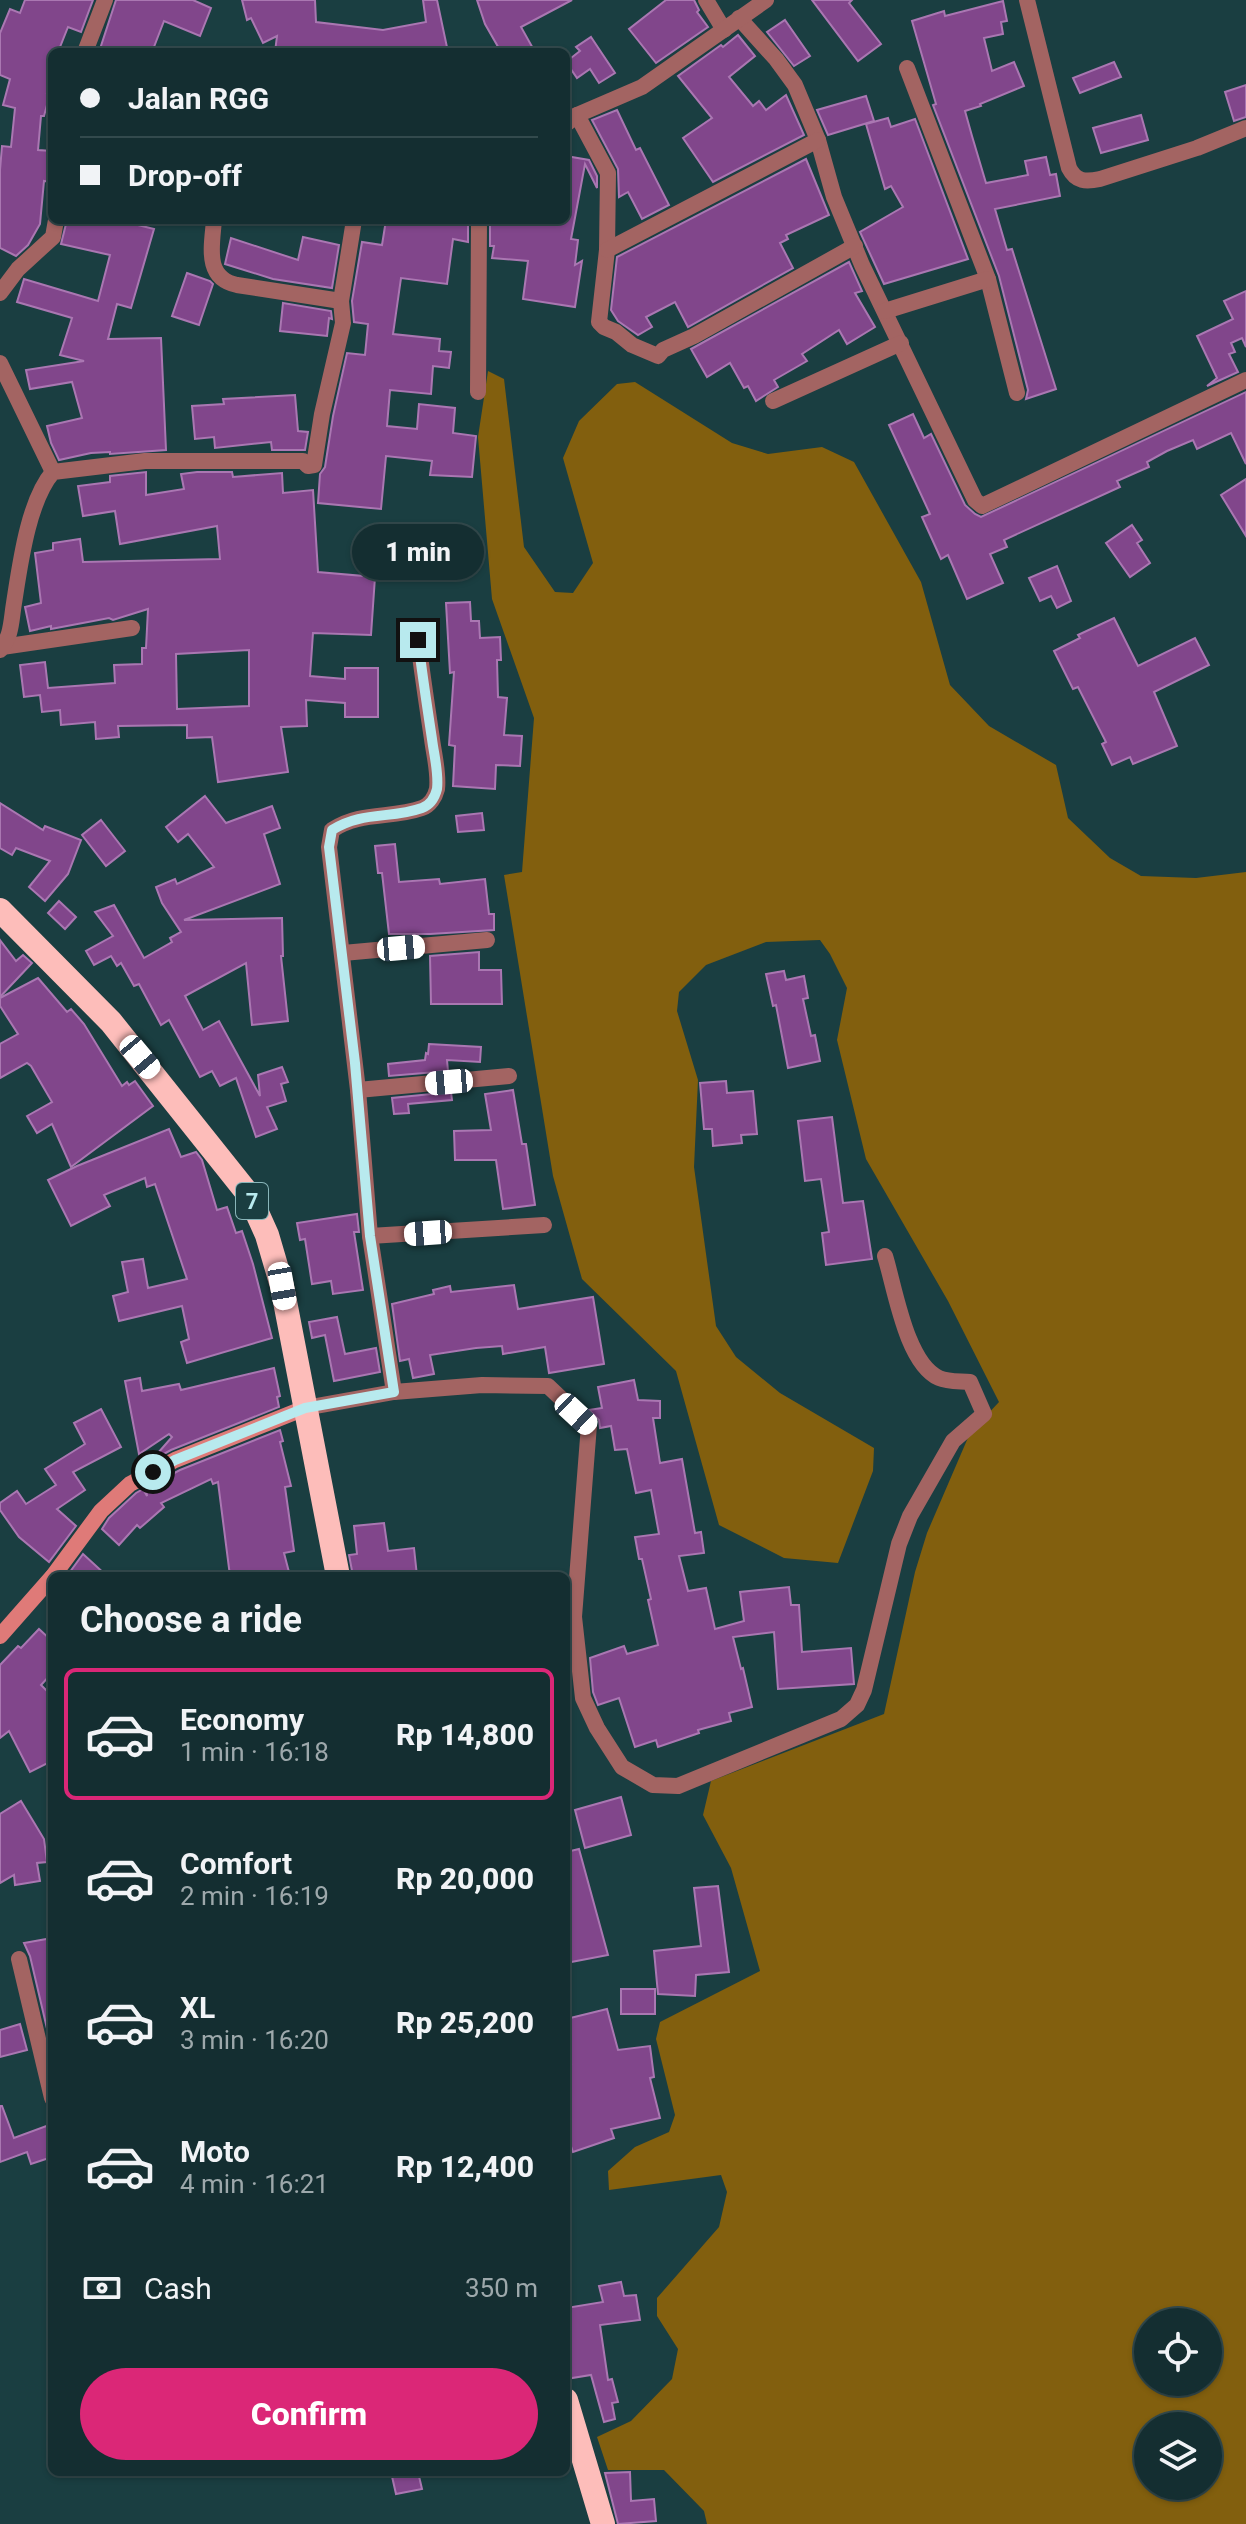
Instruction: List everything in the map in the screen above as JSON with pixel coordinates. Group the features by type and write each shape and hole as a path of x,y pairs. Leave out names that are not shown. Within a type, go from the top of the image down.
{"highway":[{"name":"7","path":"0,910 111,1022 249,1195 267,1235 282,1286 337,1572"},
{"path":"570,2413 603,2524"}],"street":[{"path":"87,48 105,0"},
{"path":"706,0 724,30"},
{"path":"766,0 642,87 572,120 608,173 607,250 599,322 632,345 658,356 663,350 694,336 855,246"},
{"path":"1027,0 1069,168 1078,179 1085,182 1100,179 1197,148 1246,128"},
{"path":"739,18 795,85 818,140 834,197 855,246 975,500 982,506 1246,380"},
{"path":"907,68 988,279 1017,393"},
{"path":"607,250 818,140"},
{"path":"0,293 18,269 53,237 55,224"},
{"path":"214,224 214,270 221,279 237,285 341,301"},
{"path":"1,649 10,638 20,569 35,505 53,472 145,461 303,461 308,466 314,465 316,442 343,323 341,301 353,224"},
{"path":"478,392 479,224"},
{"path":"885,311 988,279"},
{"path":"773,401 901,343"},
{"path":"0,363 53,472"},
{"path":"1,649 132,628"},
{"path":"394,1392 370,1236 358,1090 329,847 332,830 346,821 422,808 437,792 418,640"},
{"path":"343,953 487,940"},
{"path":"358,1090 509,1076"},
{"path":"370,1236 544,1225"},
{"path":"55,1572 101,1511 130,1484 175,1460 305,1408 394,1392 482,1385 548,1386 589,1425 574,1617 583,1698 597,1728 622,1767 653,1785 678,1786 841,1719 857,1705 864,1690 899,1544 910,1516 953,1441 984,1414 970,1382 942,1380 921,1363 910,1341 885,1256"},
{"path":"0,1636 48,1581"},
{"path":"19,1959 48,2081"}],"shaded area":[{"path":"488,371 504,379 524,547 555,592 573,593 593,563 563,458 579,421 617,384 635,382 732,443 768,454 822,447 854,462 921,582 950,685 989,726 1056,765 1068,818 1110,858 1141,876 1196,878 1246,872 1246,2524 707,2524 704,2511 664,2470 608,2470 597,2437 631,2421 672,2379 678,2349 657,2316 657,2298 719,2227 727,2192 721,2175 609,2190 608,2171 635,2147 669,2132 675,2115 656,2039 660,2022 760,1971 731,1868 703,1815 711,1781 884,1714 915,1572 927,1533 970,1433 999,1402 948,1301 866,1159 837,1040 847,988 830,954 820,940 766,942 706,965 679,992 677,1011 698,1080 694,1167 716,1326 736,1357 780,1393 874,1448 873,1471 838,1563 784,1558 719,1525 676,1371 582,1279 553,1176 504,875 522,872 534,718 492,599 478,437"}],"building":[{"path":"25,0 93,0 81,32 68,27 60,48 48,48 48,101 44,116 41,116 38,150 48,151 48,182 44,181 40,224 28,245 16,256 0,248 2,146 11,147 15,108 3,105 10,79 0,75 0,33 10,9 20,13"},
{"path":"116,0 193,0 211,8 200,36 164,21 154,48 100,48"},
{"path":"242,0 315,0 316,22 383,30 426,22 423,0 437,0 447,48 276,48 277,36 263,43 251,18 247,20"},
{"path":"477,0 572,0 521,27 533,48 499,48 485,24"},
{"path":"666,0 694,0 699,10 697,12 708,27 656,63 629,29"},
{"path":"812,0 852,0 849,3 881,44 858,61"},
{"path":"1003,1 1007,21 1001,22 1003,34 984,38 992,71 1014,62 1024,86 965,111 972,136 986,183 1028,175 1025,161 1046,157 1050,175 1056,174 1060,196 995,209 1007,250 1012,249 1056,389 1026,399 1028,390 999,276 933,105 936,104 912,21 944,11 945,16"},
{"path":"785,20 810,56 794,66 767,32"},
{"path":"738,35 755,56 729,77 753,106 759,101 766,110 786,95 804,135 713,182 683,138 712,118 678,76"},
{"path":"591,37 615,73 599,83 590,69 577,78 570,68 570,59 580,51 576,47"},
{"path":"1114,62 1121,77 1080,93 1073,78"},
{"path":"1246,85 1246,117 1234,121 1225,92"},
{"path":"866,96 874,121 828,135 817,110"},
{"path":"617,110 636,150 640,148 669,205 642,219 628,192 619,197 618,169 592,120"},
{"path":"1141,115 1148,140 1101,153 1093,128"},
{"path":"888,118 891,127 915,119 968,259 884,284 860,232 903,207 891,186 885,189 866,124"},
{"path":"570,157 589,160 597,176 597,188 585,164 571,239 578,240 575,265 582,261 575,307 523,299 528,261 492,258 494,246 490,246 490,224 570,224"},
{"path":"806,159 829,215 786,235 788,239 780,243 793,268 688,327 675,302 646,317 652,327 638,335 618,321 611,310 617,257"},
{"path":"66,224 134,224 154,229 131,308 117,304 108,339 161,338 166,450 91,453 59,460 47,426 82,418 72,382 30,389 26,370 84,361 60,355 72,318 17,302 24,279 98,301 110,255 61,244"},
{"path":"385,224 468,224 468,242 453,239 447,284 401,278 393,334 440,339 439,351 451,352 449,368 433,366 431,394 390,390 387,426 417,429 419,404 455,408 453,433 476,436 472,477 430,475 432,461 386,456 381,509 318,503 320,474 325,467 347,353 365,355 368,324 354,322 352,301 362,242 382,245"},
{"path":"303,237 339,245 332,288 273,279 225,264 231,238 298,260"},
{"path":"849,262 862,291 855,293 875,327 847,344 839,330 802,354 807,361 774,380 778,387 756,401 748,386 744,388 730,363 707,377 691,349"},
{"path":"187,273 213,284 199,325 172,316"},
{"path":"1246,291 1246,347 1242,338 1231,343 1235,352 1229,354 1238,372 1207,386 1217,378 1197,336 1233,319 1224,301"},
{"path":"283,303 331,311 327,336 280,331"},
{"path":"1246,392 1246,464 1231,433 1197,449 1193,440 1167,451 1147,462 1149,467 1117,481 1120,487 1004,540 1007,547 990,554 1003,583 967,599 948,555 941,559 922,517 930,514 889,425 913,414 924,438 931,434 965,505 981,517"},
{"path":"295,395 298,431 308,432 305,450 272,450 271,442 215,448 214,437 195,439 192,406 224,404 223,399"},
{"path":"146,472 146,495 184,489 181,474 197,472 232,472 233,477 282,473 283,493 313,490 318,572 375,577 371,635 313,633 310,676 345,679 345,668 378,668 378,717 345,717 345,703 306,700 307,726 281,727 288,772 218,782 212,737 187,738 187,725 118,726 119,737 96,739 95,722 61,725 60,710 42,712 40,695 24,697 20,665 45,662 48,688 115,683 114,665 142,664 142,648 146,648 148,609 113,620 109,618 30,631 25,607 41,603 35,553 53,550 53,543 80,539 83,562 220,559 217,526 120,544 115,511 83,516 78,486 110,482 110,476","holes":["249,650 249,706 177,709 176,654"]},
{"path":"1246,479 1246,536 1221,495"},
{"path":"1132,525 1142,540 1137,543 1150,563 1130,577 1106,543"},
{"path":"1057,566 1071,601 1057,608 1051,596 1040,601 1029,578"},
{"path":"470,602 471,621 479,621 480,638 500,637 498,697 507,698 504,735 522,736 520,766 496,765 495,789 453,786 455,746 449,745 454,672 450,673 446,603"},
{"path":"1114,618 1138,666 1195,638 1209,665 1154,692 1177,746 1133,764 1130,757 1112,765 1102,744 1106,742 1078,687 1073,689 1054,651 1080,638 1078,635"},
{"path":"205,796 226,823 272,806 280,828 264,834 280,884 184,920 282,918 281,956 288,1021 252,1025 246,963 185,996 203,1030 219,1021 260,1096 258,1075 282,1067 288,1082 281,1084 286,1101 267,1107 277,1129 256,1137 236,1078 220,1086 212,1071 200,1077 169,1020 161,1025 139,984 134,986 121,963 117,966 111,956 94,965 86,951 113,936 95,912 114,905 144,958 172,942 170,938 181,932 162,903 156,887 175,879 177,884 214,867 188,834 178,842 166,827"},
{"path":"0,803 43,830 45,826 81,840 68,874 45,901 29,887 50,861 16,848 12,855 0,848"},
{"path":"482,813 484,830 458,832 456,816"},
{"path":"101,820 125,851 106,866 82,835"},
{"path":"395,844 399,882 439,879 440,884 485,879 489,914 494,914 494,930 389,934 382,873 378,873 375,846"},
{"path":"59,901 76,917 65,929 48,913"},
{"path":"0,940 16,961 23,955 32,963 0,997"},
{"path":"479,952 479,970 501,970 502,1004 431,1004 430,956"},
{"path":"784,971 786,980 804,976 808,998 803,999 820,1061 788,1068 776,1005 773,1006 766,974"},
{"path":"38,978 67,1012 71,1009 84,1024 122,1086 135,1081 153,1106 71,1167 52,1124 37,1133 27,1116 52,1102 31,1066 27,1063 0,1078 0,1044 18,1034 0,1006 0,998"},
{"path":"429,1044 481,1047 480,1062 447,1060 448,1071 389,1076 388,1064 425,1060"},
{"path":"726,1081 727,1093 753,1091 757,1134 741,1135 742,1143 713,1146 712,1129 704,1129 700,1083"},
{"path":"513,1090 522,1144 526,1144 535,1205 503,1209 496,1160 455,1160 454,1131 491,1130 485,1094"},
{"path":"451,1092 452,1100 408,1104 409,1113 394,1114 392,1098"},
{"path":"832,1117 843,1203 863,1201 872,1259 826,1265 822,1233 829,1232 821,1179 805,1181 798,1121"},
{"path":"169,1129 181,1157 196,1152 202,1160 217,1210 227,1207 236,1233 242,1231 272,1338 187,1363 181,1342 189,1339 182,1306 119,1321 113,1296 128,1292 122,1262 143,1259 148,1288 187,1279 155,1184 147,1187 145,1178 104,1195 110,1206 71,1226 48,1180"},
{"path":"357,1214 359,1232 354,1232 363,1290 333,1294 331,1281 312,1284 305,1239 300,1240 297,1223"},
{"path":"514,1285 518,1309 593,1297 604,1364 549,1373 545,1347 503,1354 502,1346 430,1355 434,1374 413,1378 409,1359 400,1361 392,1304 434,1294 433,1290 450,1286 451,1292"},
{"path":"337,1317 345,1354 376,1348 380,1372 334,1381 325,1335 312,1338 309,1322"},
{"path":"274,1368 279,1407 151,1461 172,1437 169,1434 139,1454 125,1381 140,1378 142,1391 179,1384 181,1390"},
{"path":"634,1380 638,1400 660,1401 660,1418 653,1418 660,1463 682,1459 695,1533 701,1532 704,1553 679,1556 688,1591 706,1588 715,1629 744,1621 740,1592 789,1587 791,1605 799,1605 802,1652 851,1648 854,1684 778,1689 774,1632 733,1637 752,1707 729,1713 731,1721 698,1730 699,1733 658,1747 656,1740 635,1747 619,1698 598,1705 593,1692 590,1658 624,1646 627,1654 658,1645 648,1600 651,1599 635,1537 659,1534 651,1490 636,1493 627,1449 615,1450 611,1426 600,1428 599,1420 589,1410 602,1408 598,1387"},
{"path":"101,1409 121,1447 73,1472 85,1490 57,1509 76,1526 49,1562 19,1537 0,1510 0,1503 17,1491 26,1504 56,1485 45,1469 85,1444 74,1423"},
{"path":"280,1430 291,1486 285,1487 294,1551 284,1553 289,1572 229,1572 218,1482 213,1484 211,1479 161,1503 164,1507 140,1528 137,1525 119,1545 102,1529 109,1518 136,1493 143,1489 147,1496 146,1488 180,1470"},
{"path":"384,1523 388,1551 414,1548 417,1572 352,1572 349,1555 357,1554 354,1526"},
{"path":"83,1554 103,1572 70,1572"},
{"path":"39,1629 48,1637 48,1677 41,1685 48,1692 48,1763 30,1772 9,1731 0,1738 0,1665 18,1646 21,1648"},
{"path":"621,1797 631,1835 585,1848 575,1810"},
{"path":"21,1801 44,1839 47,1862 37,1863 40,1881 15,1885 14,1875 0,1883 0,1814"},
{"path":"579,1849 608,1955 570,1962 570,1851"},
{"path":"718,1886 729,1972 696,1975 695,1996 658,1994 654,1951 701,1946 694,1888"},
{"path":"48,1939 48,2033 30,1956 24,1943"},
{"path":"621,1989 655,1989 655,2014 621,2014"},
{"path":"607,2009 618,2050 650,2046 654,2077 650,2078 660,2118 611,2129 614,2138 573,2152 570,2143 570,2018"},
{"path":"20,2024 27,2050 0,2057 0,2030"},
{"path":"0,2106 14,2138 48,2125 48,2158 31,2164 27,2152 0,2162"},
{"path":"621,2282 624,2296 636,2295 640,2320 600,2325 608,2380 612,2379 618,2402 612,2403 615,2419 604,2422 591,2375 570,2378 570,2307 603,2302 599,2286"},
{"path":"630,2472 631,2501 654,2499 656,2521 618,2524 605,2473"},
{"path":"392,2476 419,2476 422,2489 396,2494"}],"route":[{"path":"153,1472 175,1460 305,1408 394,1392 370,1236 355,1063 329,847 332,830 346,821 422,808 437,792 418,640"}]}
